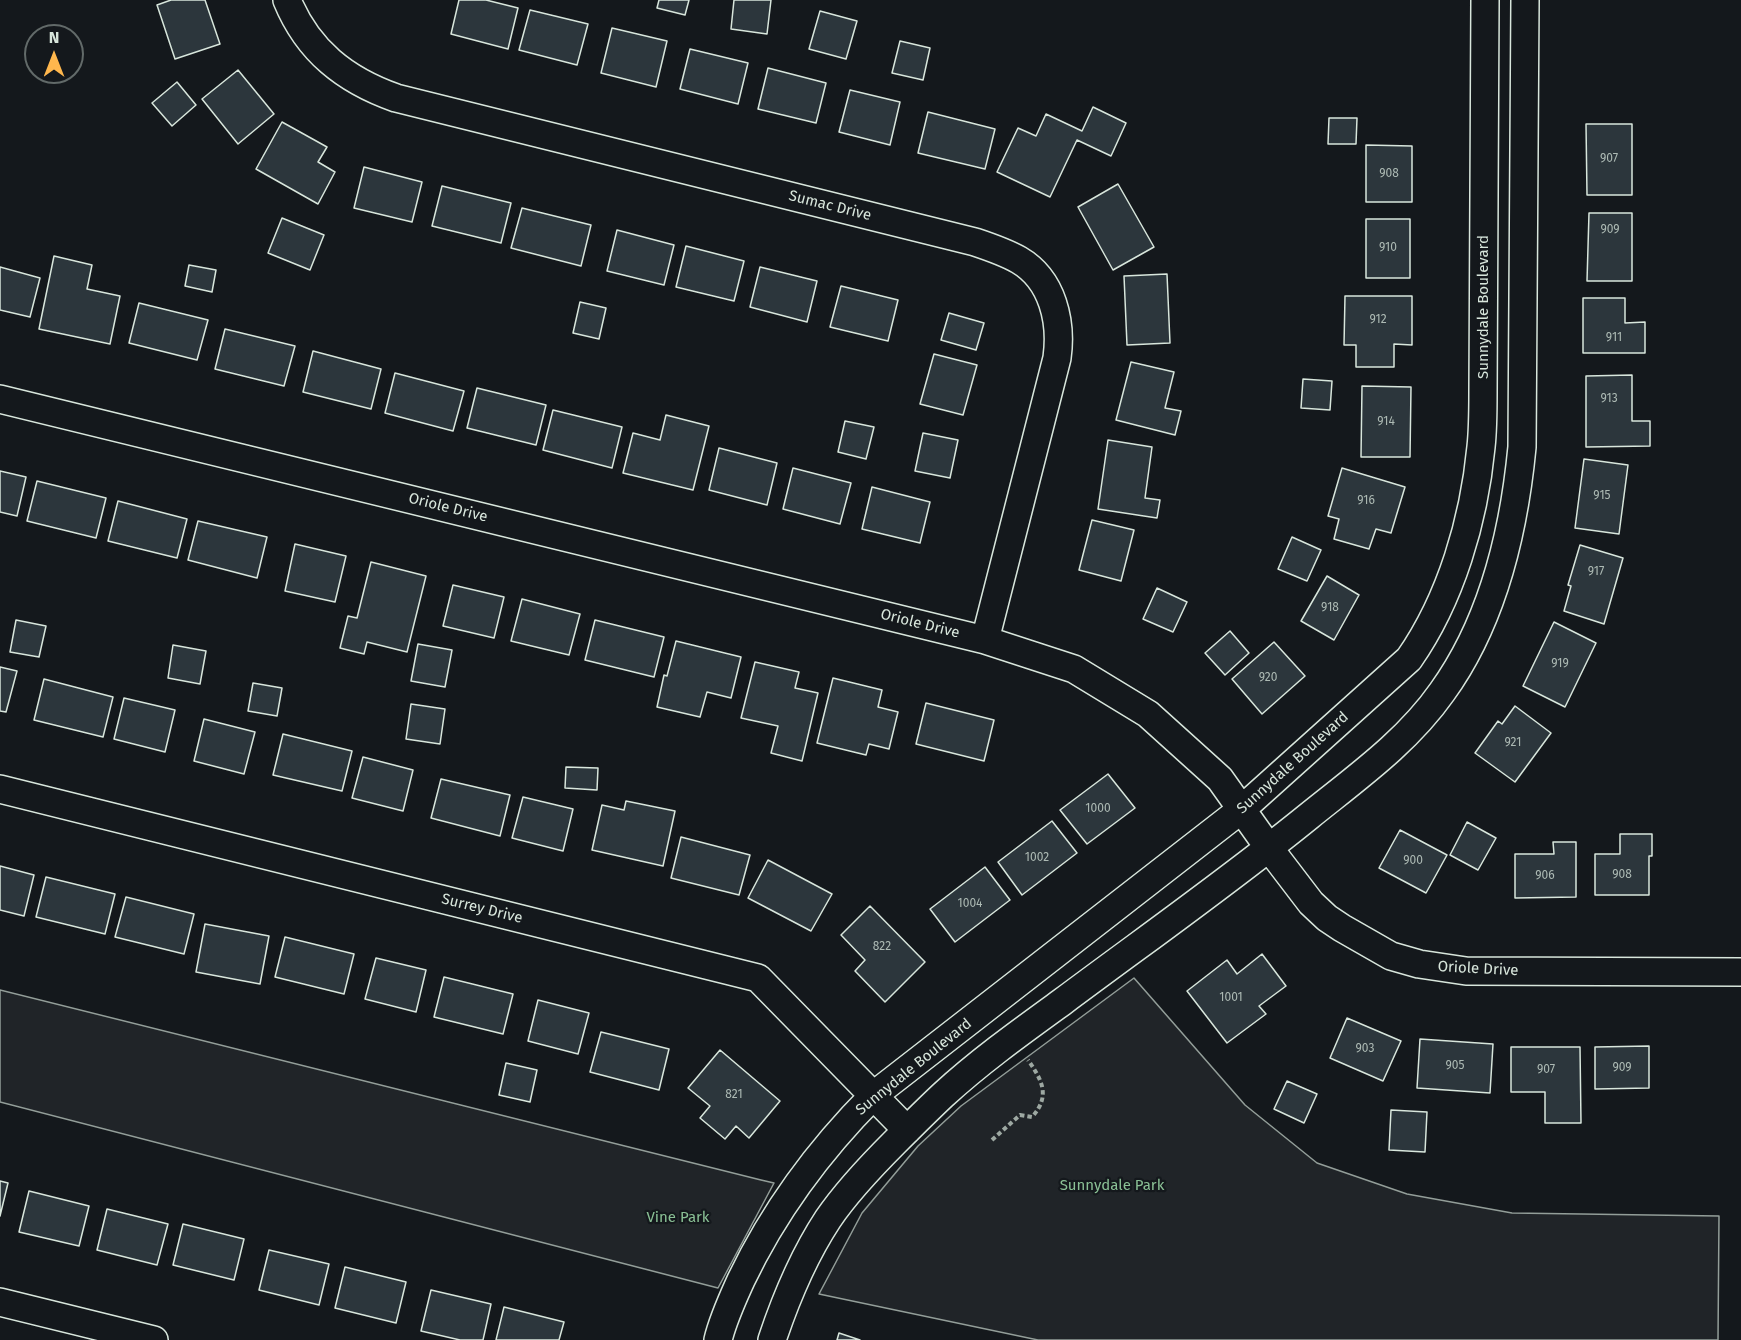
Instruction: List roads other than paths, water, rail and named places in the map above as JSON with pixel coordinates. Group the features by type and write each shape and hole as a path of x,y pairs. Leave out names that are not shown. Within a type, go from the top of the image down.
{"street":[{"name":"Sumac Drive","path":"287,0 293,16 318,50 348,77 368,88 396,98 975,242 1021,261 1048,293 1059,322 1060,339 985,640"},
{"name":"Sunnydale Boulevard","path":"718,1340 733,1298 772,1221 823,1149 874,1095 1242,809 1409,659 1423,639 1438,610 1461,542 1473,494 1481,446 1484,380 1485,0"},
{"path":"772,1340 800,1268 829,1217 850,1190 907,1130 945,1093 1013,1038 1269,848 1384,755 1421,719 1453,675 1477,632 1499,565 1519,479 1522,447 1525,0"},
{"name":"Oriole Drive","path":"0,399 985,640 1074,669 1148,714 1220,778 1311,903 1327,918 1362,941 1403,960 1466,971 1741,972"},
{"name":"Surrey Drive","path":"0,789 758,978 907,1130"},
{"path":"0,1302 154,1340"}],"park label":[{"name":"Sunnydale Park","path":"1112,1186"},
{"name":"Vine Park","path":"678,1218"}]}
